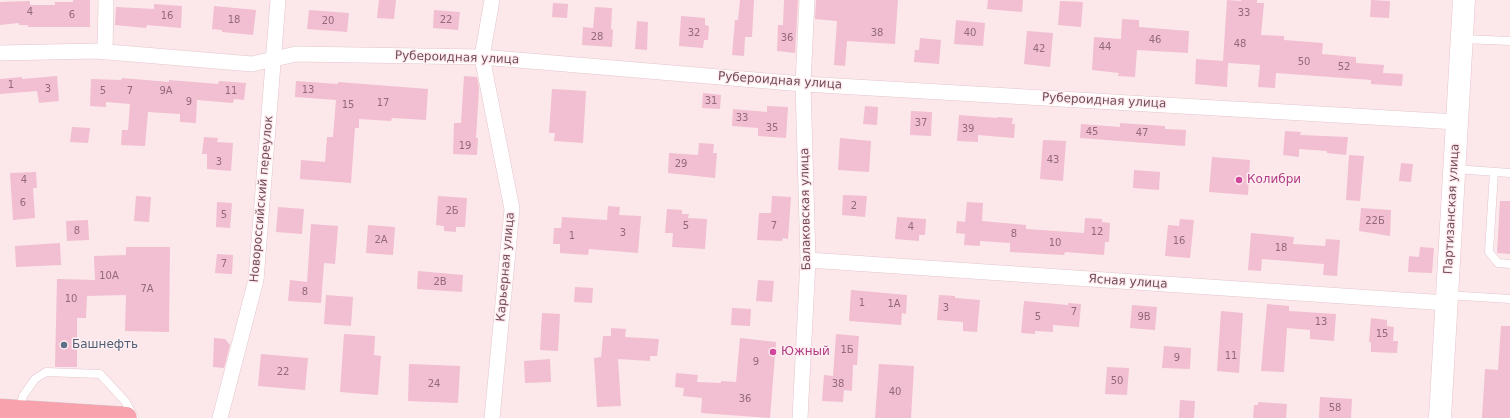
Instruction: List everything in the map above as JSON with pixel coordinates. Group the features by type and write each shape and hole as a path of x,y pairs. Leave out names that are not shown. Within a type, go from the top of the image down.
{"main road":[{"path":"10,411 126,418"}],"street":[{"path":"105,52 106,0"},
{"name":"Новороссийский переулок","path":"220,418 256,280 275,59 278,0"},
{"name":"Карьерная улица","path":"492,0 482,57 512,209 492,418"},
{"name":"Балаковская улица","path":"800,418 808,260 803,84 807,0"},
{"name":"Партизанская улица","path":"1440,418 1464,0"},
{"name":"Рубероидная улица","path":"0,53 105,52 252,64 296,54 482,57 803,84 1457,122"},
{"name":"Ясная улица","path":"808,260 1447,299"}],"lane":[{"path":"1462,39 1510,42"},
{"path":"1454,169 1510,173"},
{"path":"1494,172 1489,252 1498,263 1510,264"},
{"path":"1447,299 1510,299"},
{"path":"10,411 35,379 46,372 100,374 126,401 134,418"}],"building":[{"path":"73,0 90,0 90,27 28,27 28,25 19,25 19,23 0,25 0,2 30,1 30,5 55,5 55,2 73,2"},
{"path":"379,0 396,0 394,19 377,18"},
{"path":"740,0 754,0 752,37 745,37 744,56 732,55 735,20 738,20"},
{"path":"784,0 798,0 795,53 777,51 778,25 783,25"},
{"path":"816,0 898,0 895,44 847,41 845,66 834,65 837,21 815,19"},
{"path":"988,0 1023,0 1022,12 987,9"},
{"path":"1227,0 1257,0 1257,3 1264,3 1261,35 1284,36 1284,40 1323,43 1322,54 1356,57 1356,63 1384,65 1383,73 1403,74 1402,86 1371,84 1371,80 1276,73 1275,88 1258,87 1260,65 1228,63 1227,87 1195,84 1196,59 1223,61"},
{"path":"1371,0 1390,1 1389,18 1370,17"},
{"path":"1060,1 1083,2 1081,27 1058,25"},
{"path":"553,3 568,4 567,18 552,17"},
{"path":"154,4 182,6 181,28 147,25 146,28 115,25 116,7 154,9"},
{"path":"214,6 256,10 253,35 222,32 222,30 212,29"},
{"path":"595,7 612,8 612,47 582,45 583,27 593,28"},
{"path":"309,10 349,13 347,32 307,29"},
{"path":"434,10 460,12 458,30 433,28"},
{"path":"681,16 705,18 705,25 709,26 708,40 704,40 703,48 679,46"},
{"path":"1122,19 1139,20 1139,27 1189,31 1188,53 1137,50 1135,77 1118,76 1119,73 1092,70 1094,37 1121,39"},
{"path":"956,20 985,23 983,46 954,44"},
{"path":"637,21 648,22 647,50 635,49"},
{"path":"1027,31 1053,33 1050,67 1024,64"},
{"path":"920,38 941,40 939,64 914,62 915,50 919,50"},
{"path":"57,76 59,101 39,103 37,91 0,94 0,79"},
{"path":"464,76 477,77 479,88 476,138 478,138 477,155 453,154 454,123 461,123"},
{"path":"122,78 218,84 219,81 246,83 244,100 234,99 233,103 197,100 196,123 180,122 180,114 148,112 145,146 121,145 122,130 128,130 130,104 106,102 106,107 90,106 91,79 121,80"},
{"path":"296,81 338,84 338,82 428,89 426,120 392,118 391,121 359,119 359,128 355,128 351,183 300,179 301,160 325,162 327,137 333,137 336,100 295,97"},
{"path":"552,89 586,91 583,143 554,141 555,133 549,133"},
{"path":"703,93 721,95 720,109 702,108"},
{"path":"767,106 788,107 786,138 758,136 758,128 732,126 733,109 767,112"},
{"path":"865,106 878,107 877,125 863,124"},
{"path":"911,111 932,112 931,136 910,135"},
{"path":"959,115 1013,118 1012,124 1015,124 1014,138 978,135 978,142 957,141"},
{"path":"1120,123 1165,126 1165,129 1186,130 1185,146 1080,138 1081,124 1120,127"},
{"path":"72,127 90,128 88,143 70,142"},
{"path":"1285,131 1301,132 1300,135 1348,137 1346,155 1327,153 1327,151 1299,149 1299,157 1283,155"},
{"path":"204,137 218,138 217,142 233,143 231,171 207,169 207,154 202,154"},
{"path":"840,138 871,141 869,172 838,170"},
{"path":"1043,140 1066,141 1063,181 1040,179"},
{"path":"699,143 714,144 713,153 717,153 715,178 668,173 669,153 698,155"},
{"path":"1349,155 1364,156 1360,201 1346,200"},
{"path":"1212,157 1250,160 1248,195 1209,192"},
{"path":"1401,163 1413,164 1411,182 1399,181"},
{"path":"1134,170 1160,172 1159,190 1133,188"},
{"path":"36,172 37,188 33,188 35,218 13,220 10,173"},
{"path":"843,195 867,196 865,217 842,215"},
{"path":"136,196 151,197 149,222 134,221"},
{"path":"438,196 467,198 465,227 456,227 456,232 444,231 444,226 436,225"},
{"path":"772,196 791,197 788,239 783,238 782,241 757,240 759,213 771,213"},
{"path":"1500,201 1510,201 1510,254 1497,253"},
{"path":"217,202 232,203 230,228 216,227"},
{"path":"967,202 983,203 982,221 1026,225 1026,229 1084,233 1085,218 1102,219 1102,222 1110,223 1109,242 1105,242 1104,255 1065,252 1064,255 1010,252 1010,243 980,241 980,246 964,245 965,234 956,233 957,221 965,222"},
{"path":"608,206 620,207 619,215 641,216 638,253 589,249 588,255 560,253 560,244 553,244 554,228 561,228 562,217 607,220"},
{"path":"278,207 304,209 302,234 276,232"},
{"path":"1361,208 1391,210 1390,236 1359,231"},
{"path":"667,209 682,210 682,214 689,214 688,218 707,219 705,249 672,247 673,233 665,233"},
{"path":"897,217 926,219 925,235 919,235 919,241 895,239"},
{"path":"1180,219 1194,220 1190,258 1165,256 1168,225 1179,226"},
{"path":"88,220 89,240 67,241 66,221"},
{"path":"311,224 338,226 335,264 324,263 321,303 288,301 290,280 307,282"},
{"path":"368,225 395,227 393,255 366,253"},
{"path":"1251,233 1294,237 1293,244 1325,246 1326,239 1340,240 1337,276 1323,275 1324,264 1262,259 1261,271 1248,270"},
{"path":"60,243 61,265 16,267 15,246"},
{"path":"126,247 170,247 169,332 125,331 126,295 87,296 86,318 77,318 77,367 55,367 57,279 95,280 94,256 126,255"},
{"path":"1420,247 1434,248 1432,273 1408,272 1409,256 1419,257"},
{"path":"217,254 233,255 232,274 215,273"},
{"path":"418,271 463,275 462,292 417,289"},
{"path":"758,280 774,281 772,302 756,301"},
{"path":"575,287 593,288 592,303 574,302"},
{"path":"851,290 907,295 906,314 902,313 901,325 849,321"},
{"path":"326,295 353,297 351,326 324,324"},
{"path":"939,295 980,300 977,332 963,331 963,322 937,320"},
{"path":"1024,301 1068,305 1068,303 1081,304 1079,327 1053,325 1053,332 1035,331 1035,334 1021,333"},
{"path":"1267,304 1289,306 1289,311 1336,314 1334,341 1310,339 1310,330 1287,328 1284,372 1261,371"},
{"path":"1132,305 1157,307 1155,330 1130,328"},
{"path":"732,308 751,309 750,326 731,325"},
{"path":"1221,311 1243,313 1239,373 1217,371"},
{"path":"542,313 560,314 558,351 540,350"},
{"path":"1371,318 1387,320 1387,326 1394,327 1393,341 1398,341 1397,353 1371,352 1371,342 1369,342"},
{"path":"1501,326 1510,326 1510,418 1482,418 1485,369 1498,370"},
{"path":"611,328 626,329 625,337 659,339 657,356 650,356 650,361 618,359 621,406 597,407 594,358 601,357 603,336 611,336"},
{"path":"344,334 375,336 374,355 381,356 378,395 340,392"},
{"path":"836,334 859,336 857,365 853,365 852,391 844,390 843,402 822,401 824,375 833,376"},
{"path":"214,338 225,339 230,345 224,368 213,367"},
{"path":"740,338 776,342 770,418 701,413 702,398 683,396 684,388 675,387 676,373 698,375 697,382 736,382"},
{"path":"1164,346 1191,348 1190,369 1162,368"},
{"path":"261,354 308,358 305,390 258,386"},
{"path":"550,359 551,382 525,383 524,361"},
{"path":"409,364 460,366 458,403 408,401"},
{"path":"879,364 914,366 911,418 875,418"},
{"path":"1107,367 1129,368 1127,395 1105,394"},
{"path":"1320,397 1352,399 1351,418 1319,418"},
{"path":"1180,400 1195,401 1194,418 1179,418"},
{"path":"1258,402 1287,404 1286,418 1253,418 1254,405 1258,405"}],"place":[{"name":"Колибри","path":"1239,180"},
{"name":"Башнефть","path":"64,345"},
{"name":"Южный","path":"773,352"}]}
